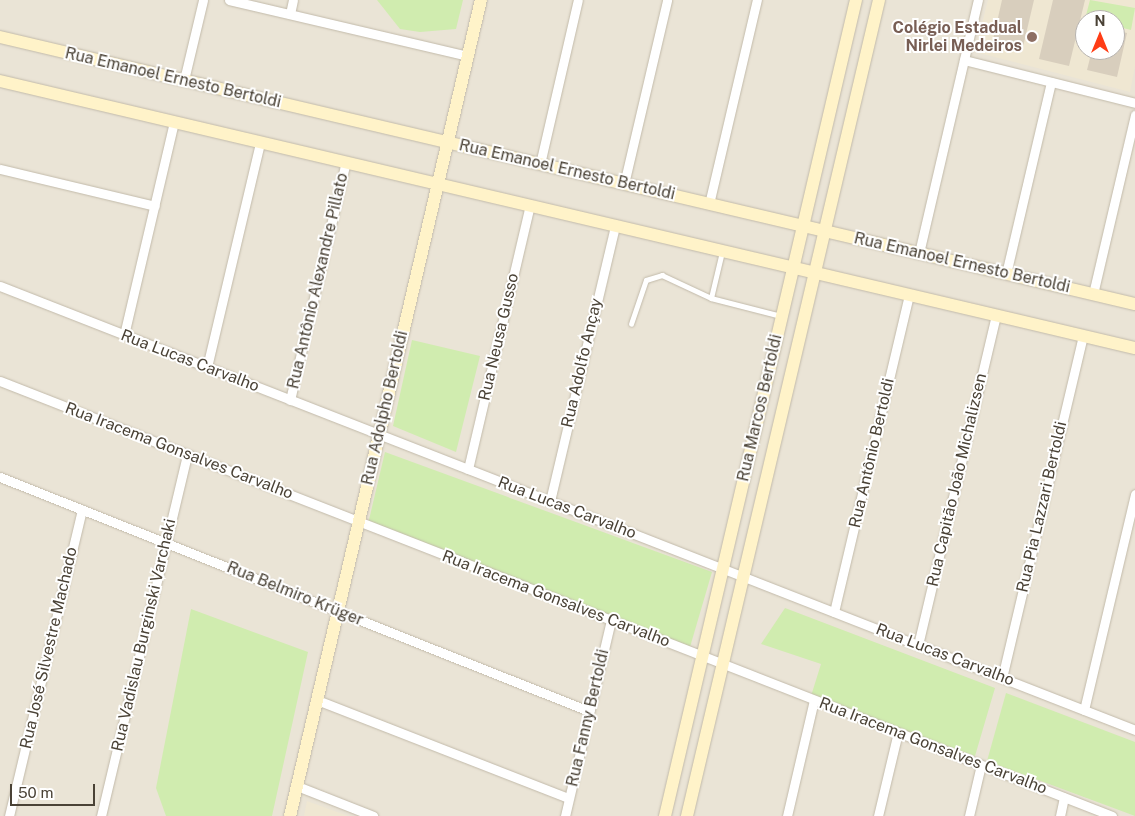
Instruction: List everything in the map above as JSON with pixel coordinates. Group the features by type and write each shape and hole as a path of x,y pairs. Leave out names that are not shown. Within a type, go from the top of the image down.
{"street":[{"path":"184,80 203,0"},
{"path":"229,0 468,56"},
{"path":"290,14 293,0"},
{"name":"Rua Adolpho Bertoldi","path":"290,816 481,0"},
{"path":"540,164 578,0"},
{"path":"624,184 667,0"},
{"path":"709,204 757,0"},
{"name":"Rua Marcos Bertoldi","path":"665,816 856,0"},
{"name":"Rua Marcos Bertoldi","path":"687,816 879,0"},
{"path":"919,253 978,0"},
{"name":"Rua Emanoel Ernesto Bertoldi","path":"0,37 1135,304"},
{"path":"964,60 1135,103"},
{"path":"0,81 1135,348"},
{"path":"1006,274 1051,82"},
{"path":"1093,294 1135,115"},
{"path":"124,335 174,122"},
{"path":"206,367 260,142"},
{"name":"Rua Antônio Alexandre Pillato","path":"290,400 346,162"},
{"path":"0,169 155,206"},
{"name":"Rua Neusa Gusso","path":"468,469 530,206"},
{"name":"Rua Adolfo Ançay","path":"550,501 615,225"},
{"name":"Rua Lucas Carvalho","path":"0,286 1135,730"},
{"name":"Rua Antônio Bertoldi","path":"834,612 909,294"},
{"name":"Rua Capitão João Michalizsen","path":"918,645 996,315"},
{"name":"Rua Pia Lazzari Bertoldi","path":"1002,678 1083,336"},
{"name":"Rua Iracema Gonsalves Carvalho","path":"0,381 1112,816"},
{"name":"Rua Vadislau Burginski Varchaki","path":"101,816 187,454"},
{"name":"Rua Belmiro Krüger","path":"1,481 82,510 589,711"},
{"path":"1084,710 1135,494"},
{"name":"Rua José Silvestre Machado","path":"9,816 82,510"},
{"name":"Rua Fanny Bertoldi","path":"565,816 612,620"},
{"path":"317,700 569,798"},
{"path":"787,816 814,700"},
{"path":"878,816 898,732"},
{"path":"969,816 982,765"},
{"path":"297,786 373,816"},
{"path":"1060,816 1064,797"}],"lane":[{"path":"711,298 723,251"},
{"path":"632,324 650,276 674,277 711,298 782,316"}],"shaded area":[{"path":"0,0 1135,0 1135,816 0,816"},
{"name":"Colégio Estadual Nirlei Medeiros","path":"988,0 1135,0 1135,66 1130,92 975,52"},
{"path":"307,801 348,816 304,816"}],"green space":[{"path":"377,0 463,0 456,29 420,32 400,29"},
{"path":"1090,0 1135,8 1131,30 1125,28 1125,10 1087,10"},
{"path":"412,340 480,356 456,452 393,426"},
{"path":"385,452 712,572 690,647 368,524"},
{"path":"785,608 995,688 975,756 811,696 821,664 761,644"},
{"path":"191,609 308,652 272,816 166,816 156,788"},
{"path":"1006,693 1135,742 1135,816 987,761"}],"building":[{"path":"1002,0 1034,0 1022,51 992,44"},
{"path":"1053,0 1085,0 1083,10 1075,10 1075,41 1069,66 1039,59"},
{"path":"1090,60 1121,60 1117,77 1087,70"}],"place":[{"name":"Colégio Estadual Nirlei Medeiros","path":"1032,37"}]}
